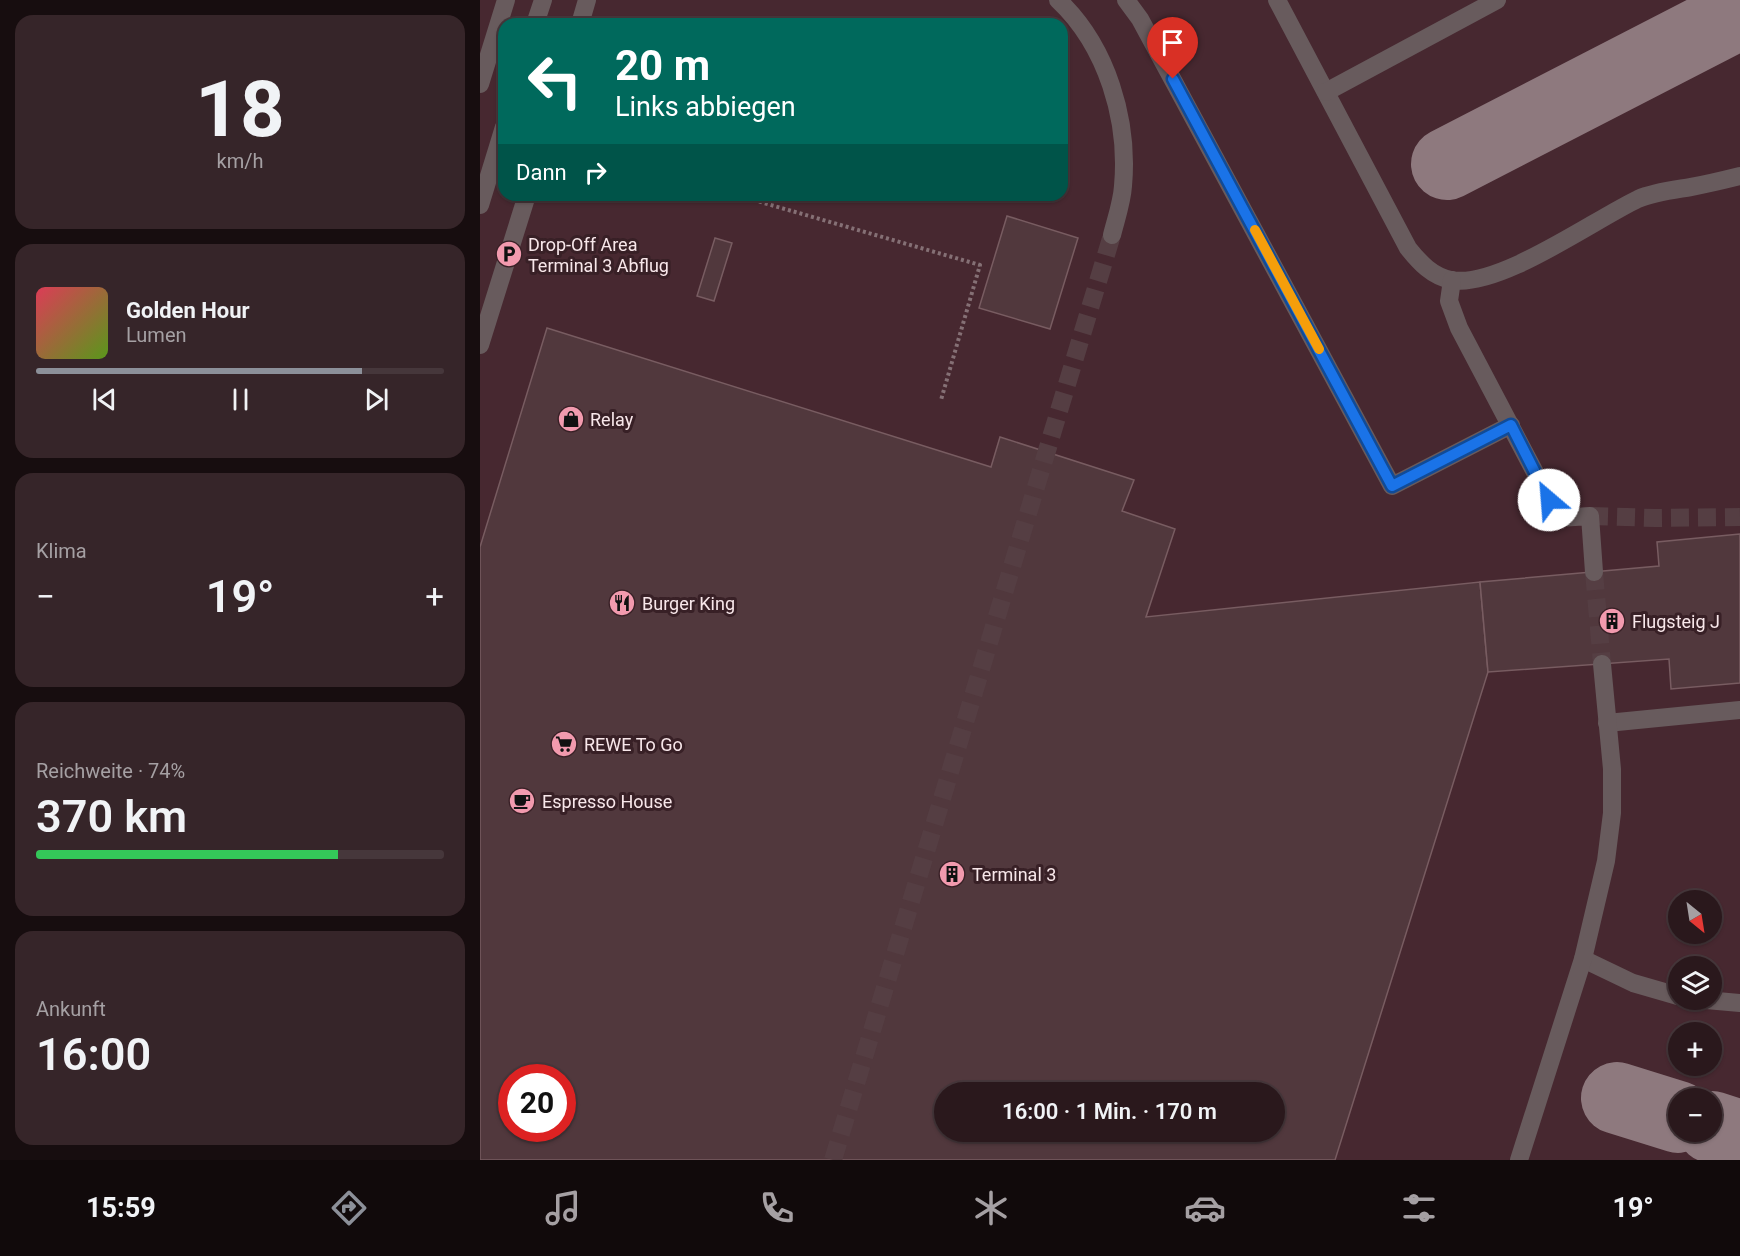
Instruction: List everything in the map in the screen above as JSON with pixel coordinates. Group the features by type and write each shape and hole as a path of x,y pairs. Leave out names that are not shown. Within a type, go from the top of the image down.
{"lane":[{"path":"500,18 506,0"},
{"path":"537,18 543,0"},
{"path":"570,18 575,0"},
{"path":"582,18 587,0"},
{"path":"1058,0 1089,38 1112,88 1123,139 1123,187 1112,235"},
{"path":"1126,0 1140,19 1392,486 1511,425"},
{"path":"1277,0 1408,248 1422,265 1437,276 1452,280 1472,281 1500,272 1648,195 1740,176"},
{"path":"1326,92 1497,0"},
{"path":"480,84 498,26"},
{"path":"480,205 498,146"},
{"path":"480,314 514,201"},
{"path":"480,345 525,201"},
{"path":"1452,280 1449,301 1452,311 1559,518 1590,516 1594,572"},
{"path":"1519,1160 1583,959 1606,861 1612,813 1612,769 1602,664"},
{"path":"1607,723 1740,710"},
{"path":"1583,959 1633,983 1668,993"},
{"path":"1722,1001 1740,1003"}],"path":[{"path":"757,201 980,265 941,400"}],"shaded area":[{"path":"480,0 1740,0 1740,1160 480,1160"}],"building":[{"path":"1007,216 1078,238 1050,329 979,308"},
{"path":"715,238 732,243 714,301 697,296"},
{"name":"Terminal 3","path":"547,328 991,467 1000,437 1134,480 1122,511 1175,529 1146,617 1480,582 1488,672 1335,1160 480,1160 480,547"},
{"name":"Flugsteig J","path":"1740,534 1740,683 1671,689 1669,659 1488,672 1480,582 1659,566 1657,542"}],"taxiway":[{"path":"1447,164 1740,13"},
{"path":"1617,1098 1668,1114"},
{"path":"1722,1130 1740,1136"}],"tunnel":[{"path":"833,1160 1112,235"},
{"path":"1590,516 1740,517"},
{"path":"1594,572 1602,664"}],"slow traffic":[{"path":"1255,230 1319,349"}],"place":[{"name":"Drop-Off Area Terminal 3 Abflug","path":"509,254"},
{"name":"Relay","path":"571,419"},
{"name":"Burger King","path":"622,603"},
{"name":"Flugsteig J","path":"1612,621"},
{"name":"REWE To Go","path":"564,744"},
{"name":"Espresso House","path":"522,801"},
{"name":"Terminal 3","path":"952,874"}],"route":[{"path":"1173,79 1392,486 1511,425 1549,500"}]}
